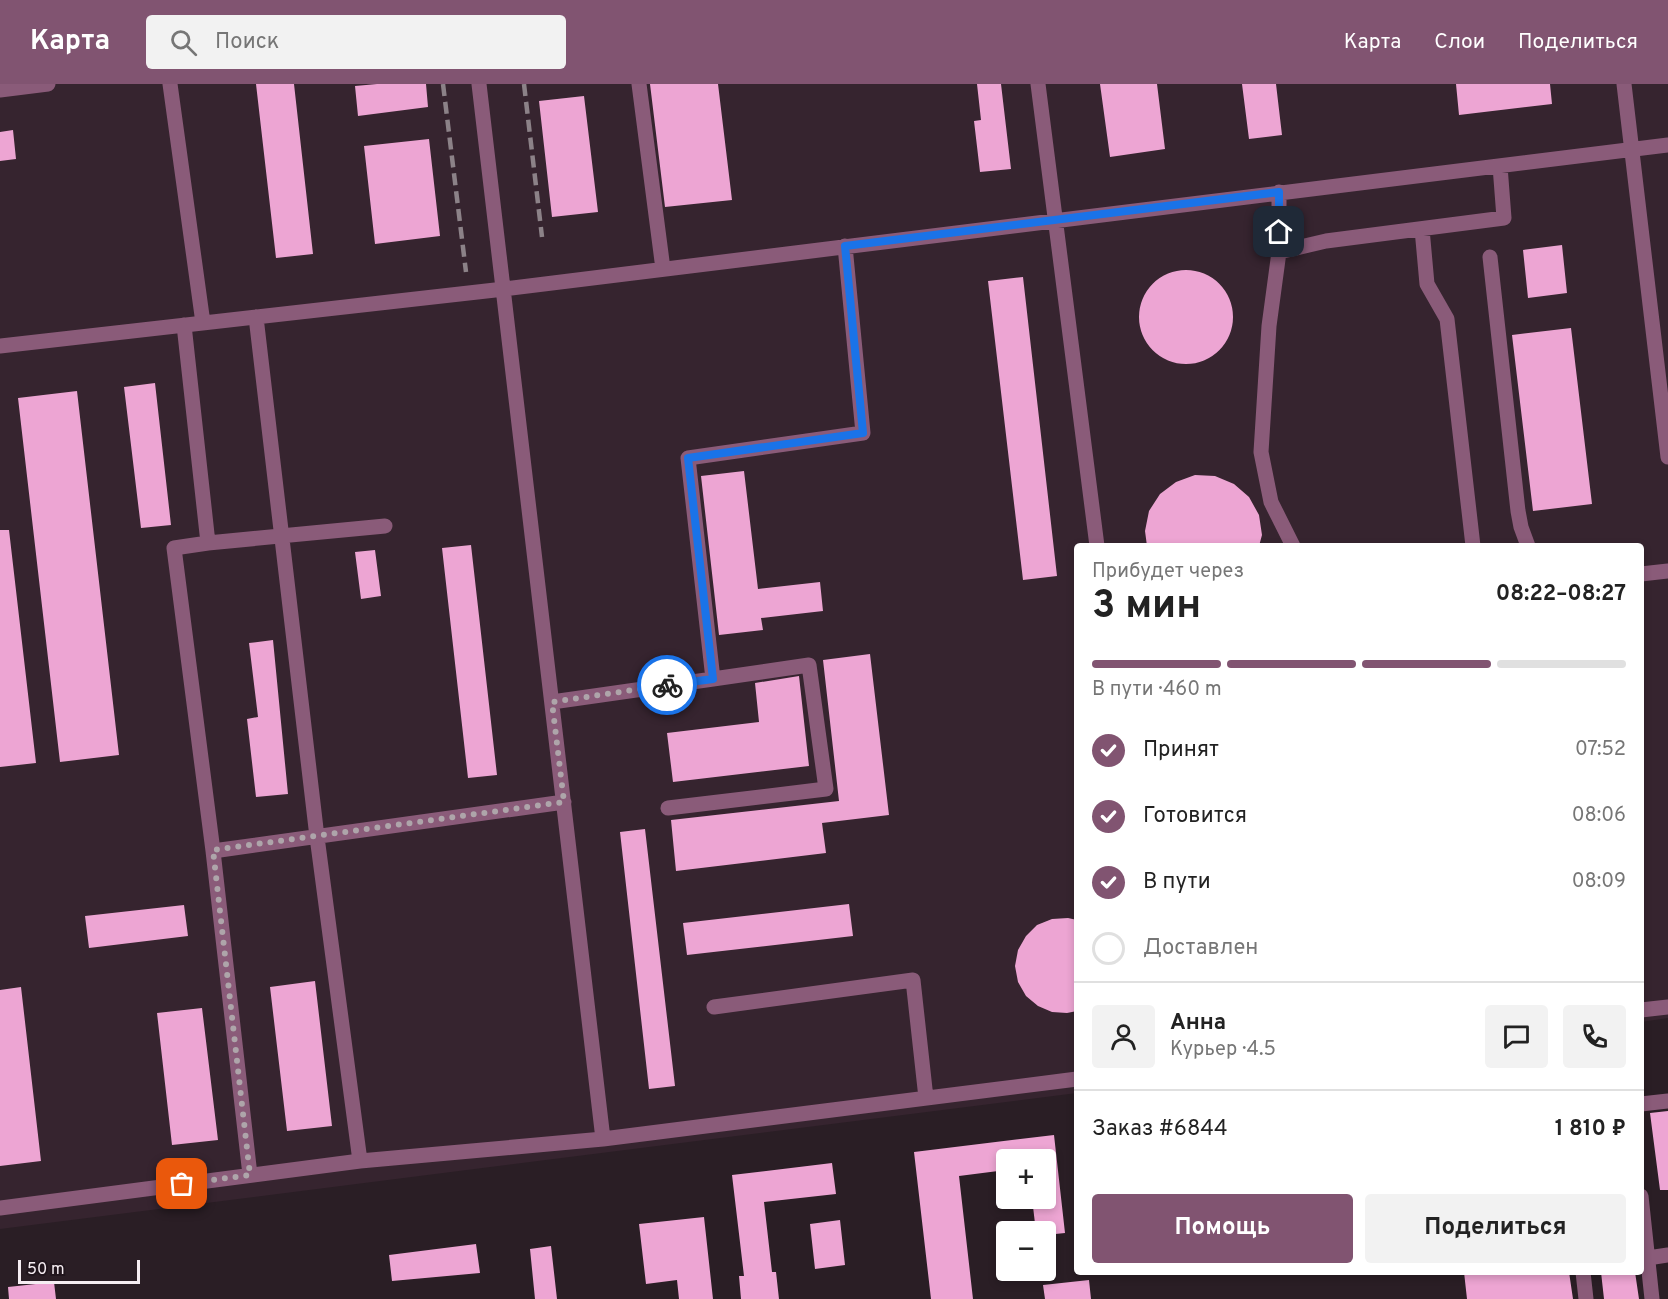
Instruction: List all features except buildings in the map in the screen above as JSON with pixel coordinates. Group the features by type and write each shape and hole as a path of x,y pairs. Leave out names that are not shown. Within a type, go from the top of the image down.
{"lane":[{"path":"0,90 48,84"},
{"path":"170,84 203,323"},
{"path":"479,84 603,1139"},
{"path":"639,84 663,269"},
{"path":"1038,84 1097,543"},
{"path":"1624,84 1668,457"},
{"path":"0,346 504,289 1054,219 1668,145"},
{"path":"1279,252 1326,241 1504,218 1500,166"},
{"path":"1279,192 1279,252 1269,326 1261,452 1271,502 1292,543"},
{"path":"1422,229 1427,284 1447,319 1473,543"},
{"path":"713,679 688,458 863,433 845,246"},
{"path":"1490,257 1518,511 1527,543"},
{"path":"256,317 317,837 360,1161"},
{"path":"184,325 208,543"},
{"path":"250,1175 213,850 174,548 385,526"},
{"path":"1644,574 1668,571"},
{"path":"552,702 809,665 826,789 669,808"},
{"path":"213,850 564,802"},
{"path":"714,1007 913,980 926,1098"},
{"path":"1644,1010 1668,1007"},
{"path":"0,1208 360,1161 603,1139 1074,1079"},
{"path":"1644,1104 1668,1101"},
{"path":"1644,1223 1652,1299"},
{"path":"1648,1258 1668,1255"},
{"path":"1584,1275 1586,1299"}],"shaded area":[{"path":"0,84 1668,84 1668,1018 1644,1022 1644,543 1074,543 1074,1093 0,1229"}],"railway":[{"path":"443,84 466,272"},
{"path":"524,84 542,237"}],"way so far":[{"path":"182,1184 250,1175 213,850 564,802 552,702 667,685"}],"route":[{"path":"667,685 713,679 688,458 863,433 845,246 1279,192 1279,232"}]}
